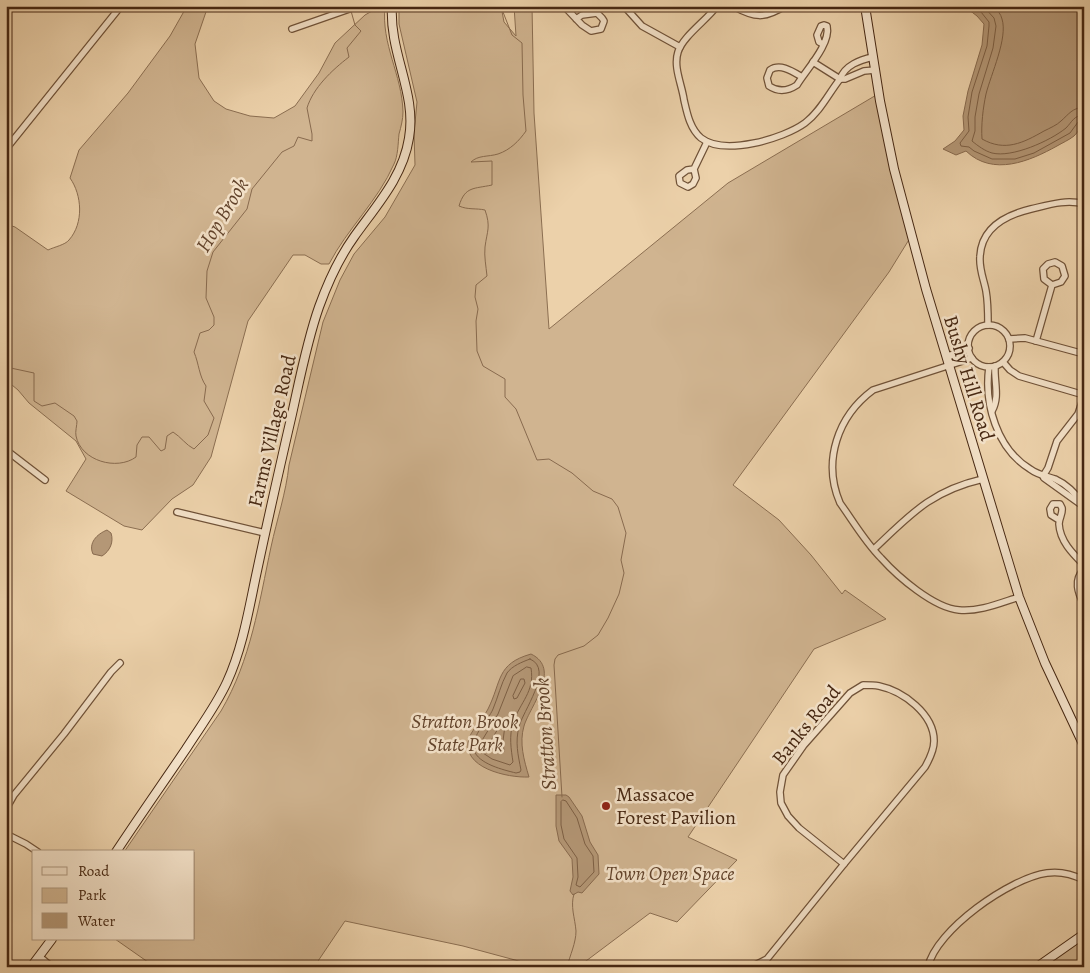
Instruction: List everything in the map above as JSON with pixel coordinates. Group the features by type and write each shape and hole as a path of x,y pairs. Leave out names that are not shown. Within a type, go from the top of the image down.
{"main road":[{"name":"Farms Village Road","path":"117,850 212,709 227,683 237,656 318,309 346,249 390,188 403,163 411,124 410,106 395,49 392,6"},
{"name":"Bushy Hill Road","path":"865,6 894,169 946,356 1019,597 1045,664 1084,746"},
{"path":"1037,967 1084,934"},
{"path":"31,967 51,940"}],"street":[{"path":"6,149 121,6"},
{"path":"564,6 576,19 591,31 601,29 604,21 596,13 582,15 576,19"},
{"path":"624,6 642,26 680,47"},
{"path":"717,6 680,47 676,62 686,108 695,132 707,142 726,147 768,141 788,133 806,123 815,114 840,79 842,72 858,62 873,56"},
{"path":"734,6 758,16 769,15 785,6"},
{"path":"292,29 352,8"},
{"path":"802,76 777,66 770,70 767,78 772,88 783,90 794,87 813,62 824,44"},
{"path":"813,62 840,79 875,70"},
{"path":"694,169 707,142"},
{"path":"988,326 986,292 980,257 988,232 999,222 1016,213 1055,203 1084,204"},
{"path":"1054,262 1062,266 1065,276 1059,284 1052,285 1046,282 1042,273 1046,265 1054,262"},
{"path":"1036,341 1052,285"},
{"path":"988,326 1001,329 1009,339 1009,352 1003,362 992,366 979,364 972,358 969,348 972,335 982,327 988,326"},
{"path":"1009,339 1025,338 1084,354"},
{"path":"946,356 960,353 969,348"},
{"path":"972,358 873,390 862,398 851,410 837,435 832,470 836,493 840,503 881,558 915,589 938,604 959,610 990,606 1019,597"},
{"path":"1003,362 1019,376 1084,396 1078,414 1057,441 1048,468 1043,476"},
{"path":"992,366 989,402 998,433 1011,453 1028,469 1060,482 1072,491 1084,506"},
{"path":"6,450 46,480"},
{"path":"874,549 897,527 933,498 962,484 983,480"},
{"path":"177,512 265,533"},
{"path":"1059,520 1061,533 1067,547 1084,565"},
{"path":"1084,569 1077,581 1078,591 1084,605"},
{"path":"6,809 14,795 120,663"},
{"name":"Banks Road","path":"751,967 767,959 930,759 934,742 930,725 925,716 914,704 895,692 878,685 863,685 850,693 790,764 783,775 781,783 781,803 788,816 799,828 844,864"},
{"path":"6,834 35,850"},
{"path":"928,967 930,958 949,931 985,902 1019,881 1032,876 1058,872 1084,880"},
{"path":"39,956 52,967"}],"green space":[{"path":"187,6 208,6 195,44 199,78 214,101 226,109 250,116 274,118 295,106 319,73 335,43 365,15 381,6 385,6 386,34 402,98 403,115 394,164 380,190 344,239 329,264 321,264 305,255 293,255 248,321 211,457 193,485 172,499 142,530 124,526 66,491 86,459 76,441 29,403 6,380 6,224 15,227 48,250 62,245 69,240 77,226 80,209 77,192 70,178 79,150 128,93 170,36"},
{"name":"Stratton Brook State Park","path":"399,6 501,6 504,22 516,36 514,6 532,6 534,113 549,329 728,183 878,94 890,168 910,238 889,272 733,485 779,520 811,555 842,594 845,590 886,619 814,649 688,837 737,860 677,922 650,913 578,967 541,967 463,946 345,921 314,967 155,967 116,940 195,940 195,850 125,850 221,711 240,672 258,610 289,465 323,322 340,280 354,254 385,217 415,165 414,133 417,102 399,24"},
{"path":"1084,938 1084,967 1042,967"}],"water":[{"path":"964,6 1084,6 1084,124 1074,136 1035,157 1011,164 988,163 977,159 966,151 956,155 943,149 955,141 964,130 963,116 968,91 982,45 984,24"},
{"path":"107,530 112,536 112,543 109,549 102,556 93,554 92,546 94,539"},
{"path":"531,654 540,661 544,669 544,678 523,732 523,752 529,777 509,776 478,764 468,748 469,738 488,709 506,668 511,663"},
{"path":"556,795 566,795 569,797 582,816 590,842 598,855 599,874 582,893 578,892 573,895 570,891 573,877 572,859 559,841 556,826"}],"waterway":[{"name":"Stratton Brook","path":"482,6 503,12 512,35 522,43 526,131 510,148 498,154 477,158 471,162 492,161 492,185 475,188 467,192 459,206 485,210 488,221 485,250 487,276 476,285 475,297 478,309 476,321 477,351 483,366 505,379 505,397 516,409 537,460 549,459 572,473 593,491 612,499 618,507 626,533 621,560 624,573 619,594 608,618 598,635 584,646 558,655 555,659 562,797"},
{"name":"Hop Brook","path":"6,367 34,373 34,401 42,406 55,403 74,416 77,421 76,434 79,445 85,452 101,461 119,463 136,457 137,445 142,437 149,437 161,451 165,449 167,436 173,432 194,449 208,435 214,418 204,401 206,386 194,352 200,333 209,330 214,325 214,317 206,298 207,271 213,252 247,209 252,189 282,152 294,146 298,137 312,141 307,108 310,101 324,80 349,57 347,48 361,31 355,25 351,11"},
{"name":"Stratton Brook","path":"567,967 576,936 573,908 574,894"}],"place":[{"name":"Massacoe Forest Pavilion","path":"606,806"}],"park label":[{"name":"Town Open Space","path":"670,873"}]}
